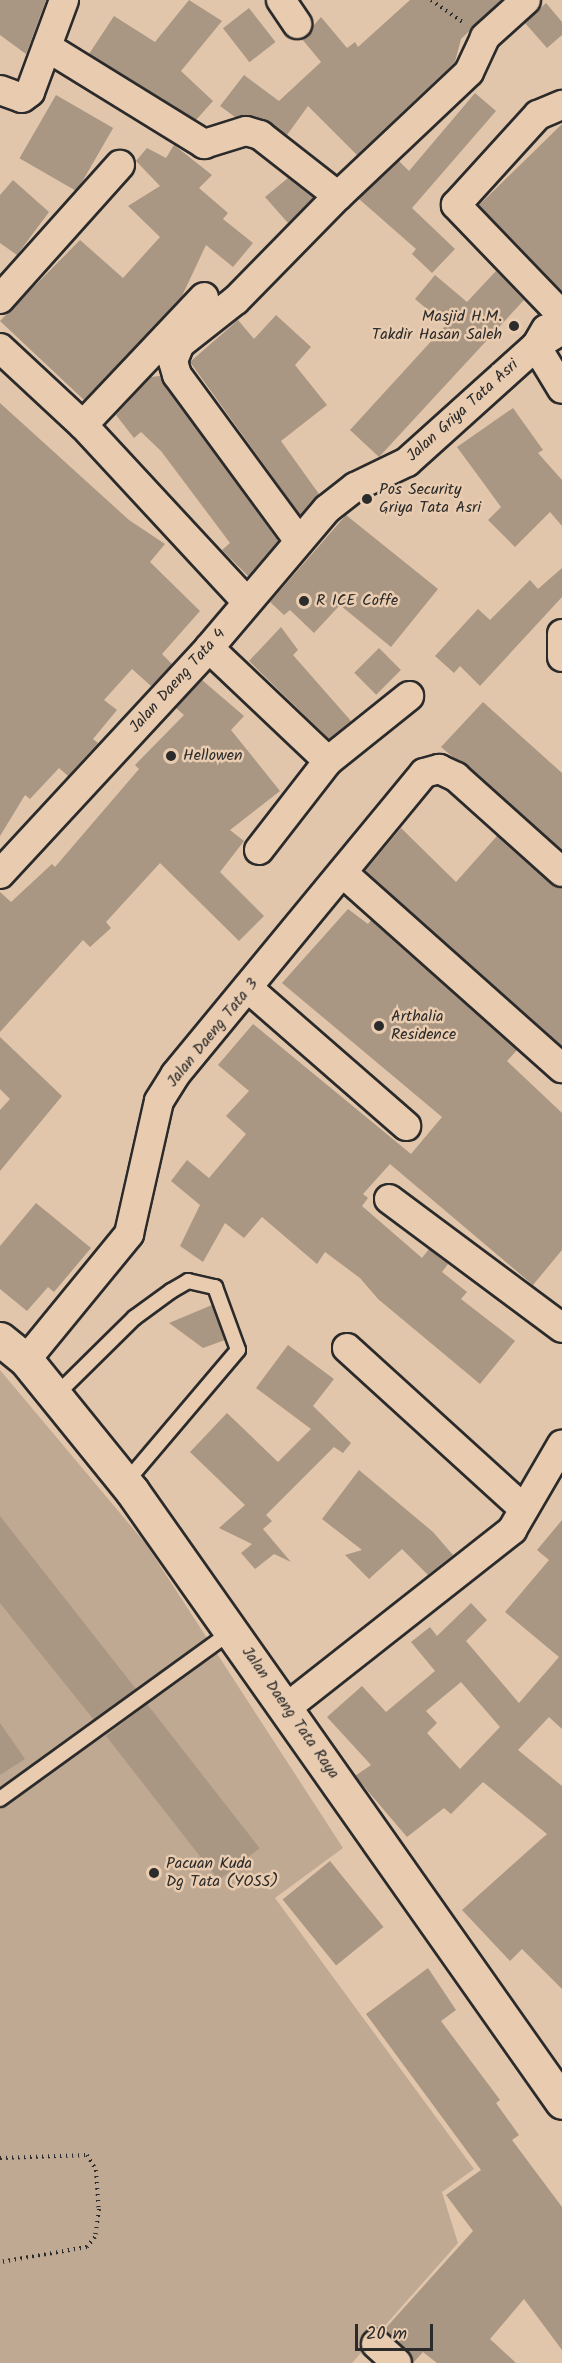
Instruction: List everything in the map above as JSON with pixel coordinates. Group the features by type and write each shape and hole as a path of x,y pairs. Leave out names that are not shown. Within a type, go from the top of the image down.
{"main road":[{"name":"Jalan Daeng Tata Raya","path":"0,1339 26,1360 126,1482 562,2102"}],"street":[{"path":"0,90 22,98 30,92 64,0"},
{"path":"281,0 297,24"},
{"path":"299,541 177,375 173,361 180,344 236,300 338,196 469,72 484,37 526,0"},
{"path":"47,47 204,144 246,131 260,135 338,196"},
{"name":"Jalan Griya Tata Asri","path":"355,488 426,448 536,346 560,314 456,205 538,116 562,105"},
{"path":"0,299 120,165"},
{"path":"83,425 204,297"},
{"name":"Jalan Griya Tata Asri","path":"536,346 562,389"},
{"path":"0,348 83,425 247,602"},
{"name":"Jalan Daeng Tata 4","path":"0,874 209,648 299,541 355,488"},
{"path":"562,634 562,657"},
{"path":"209,648 327,761"},
{"path":"259,850 327,761 409,696"},
{"name":"Jalan Daeng Tata 3","path":"26,1360 129,1234 159,1101 424,773 439,769 562,872"},
{"path":"344,874 562,1068"},
{"path":"248,988 406,1126"},
{"path":"389,1199 562,1328"},
{"path":"347,1348 524,1509"},
{"path":"286,1708 498,1543 524,1509 562,1444"},
{"path":"376,2344 397,2363"}],"lane":[{"path":"56,1395 134,1318 171,1291 188,1281 215,1287 238,1350 126,1482"},
{"path":"0,1799 232,1631"}],"path":[{"path":"431,0 484,37"},
{"path":"0,2158 87,2155 96,2170 99,2209 95,2237 87,2247 0,2262"}],"shaded area":[{"name":"Pacuan Kuda Dg Tata (YOSS)","path":"0,1370 146,1544 343,1848 275,1898 474,2169 442,2192 458,2243 352,2363 0,2363"}],"building":[{"path":"0,0 46,0 26,54 0,35"},
{"path":"189,0 222,21 181,71 213,101 196,120 89,54 114,16 155,42"},
{"path":"410,0 501,0 461,39 455,62 357,155 308,106 287,135 265,119 235,117 220,106 244,75 279,101 321,62 302,39 321,17 347,48 355,42 358,47"},
{"path":"546,3 562,22 562,35 547,48 525,23"},
{"path":"249,8 275,42 249,62 223,28"},
{"path":"475,93 496,111 412,208 455,249 432,273 412,254 416,249 359,199 399,161 409,171"},
{"path":"56,95 113,128 77,191 20,158"},
{"path":"562,124 562,291 479,205"},
{"path":"174,145 212,175 199,188 228,213 223,219 253,243 233,267 206,245 182,296 84,400 0,321 80,240 123,278 160,237 128,206 160,186 136,161 147,148 166,158"},
{"path":"288,178 313,198 288,223 265,197"},
{"path":"13,180 49,212 17,255 0,243 0,195"},
{"path":"496,271 524,300 379,457 350,430 446,325 415,299 435,275 467,302"},
{"path":"276,315 311,347 295,365 327,405 281,441 319,494 300,515 190,362 238,320 254,339"},
{"path":"160,376 278,541 248,576 222,550 230,543 161,451 141,432 134,438 116,415 151,377"},
{"path":"0,403 129,520 165,544 150,562 200,611 162,654 172,664 151,686 132,669 104,700 117,710 93,739 98,743 68,776 59,768 30,799 25,795 0,836"},
{"path":"513,408 543,450 538,453 562,480 562,526 550,512 515,547 488,520 501,507 457,447"},
{"path":"346,515 438,589 391,647 340,605 314,633 290,610 284,615 270,602"},
{"path":"562,568 562,597 480,686 460,666 454,673 435,656 478,609 490,620 530,580 538,589"},
{"path":"281,627 298,650 293,655 351,721 329,739 249,661"},
{"path":"379,648 401,670 376,695 354,673"},
{"path":"202,680 244,716 231,730 280,791 230,830 244,841 220,872 264,916 239,941 160,863 106,922 111,928 90,947 83,940 0,1032 0,892 11,902 52,864 55,867 139,769 135,765 184,715 176,708"},
{"path":"483,702 562,773 562,850 441,747"},
{"path":"401,828 456,882 497,836 562,888 562,1046 365,871"},
{"path":"348,909 368,924 371,920 517,1050 507,1061 562,1113 562,1250 533,1285 390,1164 363,1194 368,1198 362,1206 422,1258 429,1249 448,1264 442,1272 467,1292 461,1299 515,1341 480,1384 378,1299 360,1278 325,1252 317,1264 262,1217 244,1238 225,1223 203,1262 180,1246 200,1205 171,1181 187,1160 209,1178 246,1134 226,1116 249,1091 218,1065 253,1024 411,1154 442,1117 282,983"},
{"path":"0,1037 62,1096 0,1171 0,1110 10,1099 0,1089"},
{"path":"36,1203 91,1248 54,1292 48,1287 27,1311 0,1289 0,1246"},
{"path":"212,1305 225,1340 203,1348 169,1323"},
{"path":"288,1345 334,1379 313,1406 351,1443 343,1453 334,1447 266,1515 272,1521 263,1529 291,1562 274,1554 255,1569 241,1553 252,1544 219,1528 245,1505 190,1452 227,1413 278,1462 311,1429 256,1388"},
{"path":"359,1470 433,1532 453,1555 428,1575 402,1549 369,1579 345,1555 362,1550 322,1519"},
{"path":"0,1516 136,1689 94,1720 0,1603"},
{"path":"562,1520 562,1729 549,1717 518,1750 562,1786 562,1989 522,1949 510,1961 462,1910 547,1834 483,1782 451,1814 444,1808 407,1837 355,1776 371,1765 327,1717 362,1686 386,1712 435,1671 411,1642 430,1627 437,1636 471,1603 487,1620 466,1641 519,1703 559,1657 505,1612 549,1560 537,1550","holes":["461,1682 500,1727 460,1769 427,1733 437,1723 426,1711"]},
{"path":"147,1704 260,1848 219,1880 106,1736"},
{"path":"0,1723 25,1759 0,1775"},
{"path":"330,1861 383,1927 336,1965 283,1899"},
{"path":"428,1968 456,2010 441,2021 500,2100 496,2103 519,2135 512,2140 562,2207 562,2350 524,2299 490,2339 516,2363 437,2363 423,2352 413,2363 384,2330 473,2231 446,2195 481,2170 366,2014"}],"place":[{"name":"Masjid H.M. Takdir Hasan Saleh","path":"514,326"},
{"name":"Pos Security Griya Tata Asri","path":"367,499"},
{"name":"R ICE Coffe","path":"304,601"},
{"name":"Hellowen","path":"171,756"},
{"name":"Arthalia Residence","path":"379,1026"},
{"name":"Pacuan Kuda Dg Tata (YOSS)","path":"154,1873"}]}
